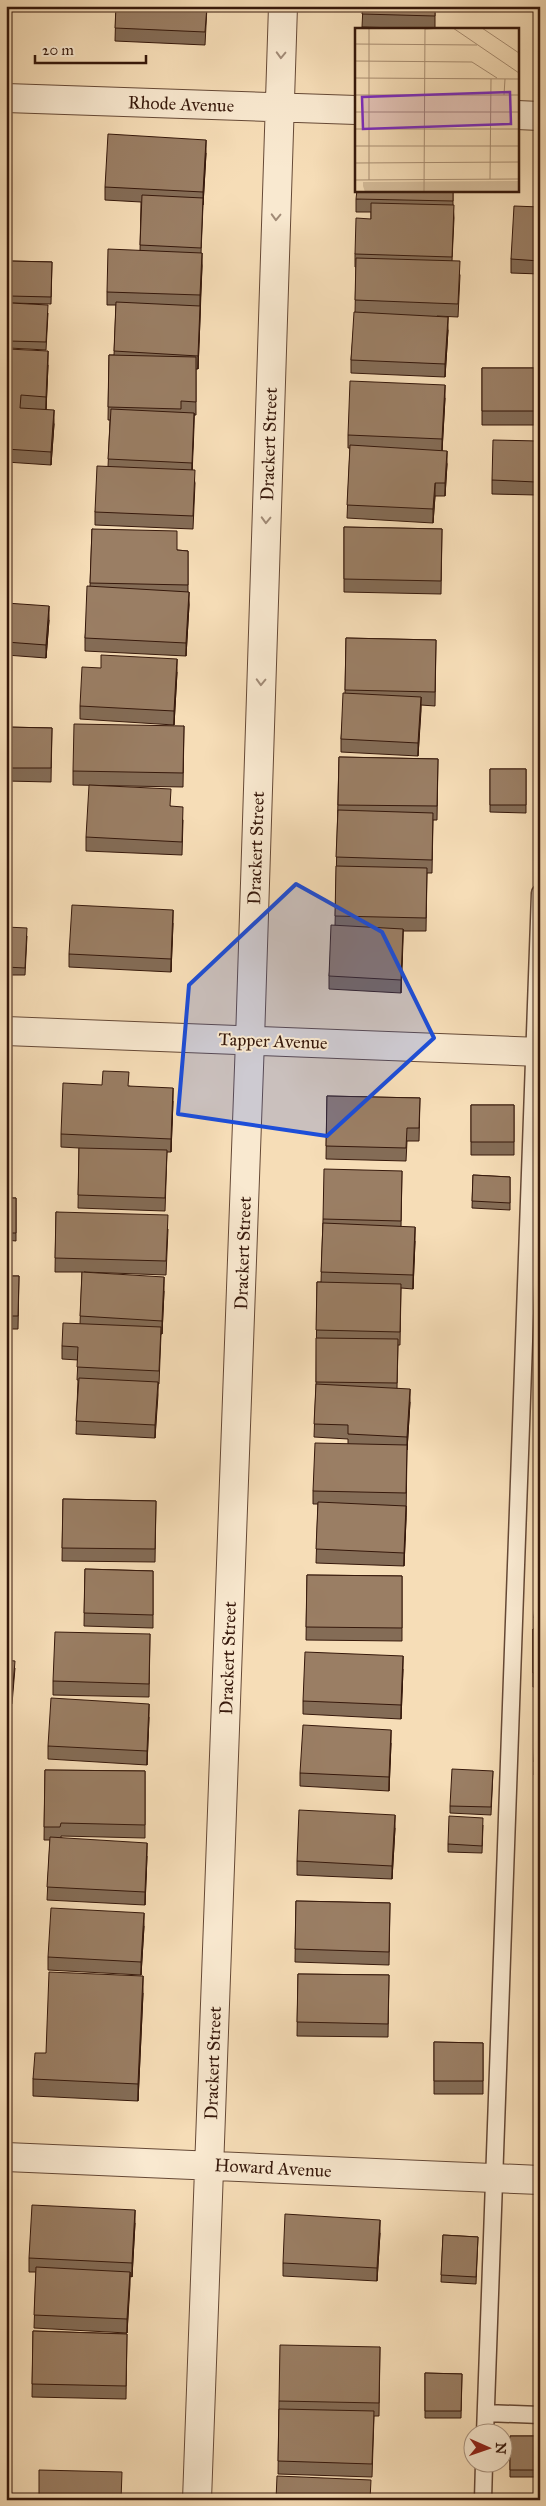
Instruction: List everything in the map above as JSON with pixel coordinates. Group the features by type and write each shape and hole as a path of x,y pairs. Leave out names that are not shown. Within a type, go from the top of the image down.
{"street":[{"name":"Drackert Street","path":"197,2500 250,1040 283,6"},
{"name":"Rhode Avenue","path":"6,98 355,110"},
{"path":"518,115 540,116"},
{"name":"Tapper Avenue","path":"6,1031 537,1052"},
{"name":"Howard Avenue","path":"6,2157 540,2180"}],"lane":[{"path":"485,2424 537,1052 540,893"},
{"path":"486,2413 540,2415"},
{"path":"483,2500 484,2474"}],"highlighted area":[{"path":"296,884 382,932 434,1038 327,1136 178,1114 189,985"}],"building":[{"path":"116,6 207,6 205,32 115,28"},
{"path":"363,6 435,6 435,16 362,14"},
{"path":"108,134 206,140 203,192 105,187"},
{"path":"357,191 453,191 453,201 356,199"},
{"path":"142,195 203,198 201,248 140,245"},
{"path":"371,203 454,205 452,257 355,254 356,218 371,219"},
{"path":"514,206 540,207 540,261 511,259"},
{"path":"108,249 202,253 200,295 107,292"},
{"path":"356,258 460,261 458,304 355,300"},
{"path":"10,261 52,262 51,297 10,296"},
{"path":"116,302 200,306 198,356 114,351"},
{"path":"11,303 48,305 46,342 9,341"},
{"path":"354,312 448,317 445,364 351,360"},
{"path":"8,349 48,351 46,397 21,395 20,408 54,410 51,452 6,449"},
{"path":"109,355 196,357 196,402 181,401 181,409 108,407"},
{"path":"482,368 534,368 534,411 482,411"},
{"path":"350,381 445,385 442,439 348,435"},
{"path":"111,409 194,413 192,463 108,459"},
{"path":"493,440 538,441 536,482 492,480"},
{"path":"350,445 447,451 445,483 435,483 433,509 347,505"},
{"path":"97,466 195,470 193,516 95,512"},
{"path":"344,527 442,529 441,581 344,579"},
{"path":"92,529 177,531 177,550 188,551 188,585 90,583"},
{"path":"87,586 189,592 186,643 85,638"},
{"path":"6,603 49,606 46,645 6,642"},
{"path":"346,638 436,640 435,692 345,690"},
{"path":"101,655 177,659 174,711 80,706 82,667 101,668"},
{"path":"343,693 421,697 418,743 341,739"},
{"path":"74,724 184,726 183,773 73,771"},
{"path":"6,727 52,728 51,768 6,768"},
{"path":"339,757 438,759 437,806 338,805"},
{"path":"490,769 526,769 526,805 490,805"},
{"path":"89,785 171,789 170,806 183,807 182,842 86,837"},
{"path":"338,810 433,813 432,860 336,857"},
{"path":"336,866 427,868 426,918 335,916"},
{"path":"72,905 173,910 171,959 69,954"},
{"path":"331,925 403,929 401,980 329,976"},
{"path":"6,927 27,928 25,968 6,967"},
{"path":"103,1071 129,1072 128,1086 173,1088 171,1139 61,1134 63,1083 102,1085"},
{"path":"327,1096 420,1098 419,1128 407,1128 406,1148 326,1146"},
{"path":"471,1105 514,1105 514,1142 471,1142"},
{"path":"79,1148 167,1150 165,1198 78,1195"},
{"path":"324,1169 402,1171 401,1221 323,1219"},
{"path":"473,1175 510,1177 510,1203 472,1201"},
{"path":"6,1198 16,1198 16,1233 6,1233"},
{"path":"56,1212 168,1215 166,1261 55,1258"},
{"path":"323,1223 415,1227 413,1275 321,1272"},
{"path":"82,1272 164,1277 162,1321 80,1316"},
{"path":"6,1276 19,1276 18,1316 6,1316"},
{"path":"317,1282 401,1284 400,1332 316,1330"},
{"path":"63,1323 161,1327 159,1371 77,1367 78,1347 62,1346"},
{"path":"316,1338 398,1339 397,1383 316,1382"},
{"path":"79,1378 158,1382 155,1425 76,1421"},
{"path":"316,1384 410,1389 407,1437 348,1434 348,1425 314,1424"},
{"path":"315,1443 407,1445 406,1493 313,1491"},
{"path":"63,1499 156,1501 155,1549 62,1548"},
{"path":"318,1502 406,1506 404,1553 316,1549"},
{"path":"537,1566 540,1566 540,1618 534,1618"},
{"path":"85,1569 153,1571 153,1615 84,1613"},
{"path":"307,1575 402,1576 402,1628 306,1627"},
{"path":"533,1629 540,1629 540,1673 533,1673"},
{"path":"55,1632 150,1634 149,1684 53,1681"},
{"path":"305,1652 403,1656 401,1705 303,1701"},
{"path":"6,1660 15,1661 12,1697 6,1697"},
{"path":"51,1698 149,1704 147,1751 48,1746"},
{"path":"303,1725 391,1730 389,1777 300,1773"},
{"path":"535,1733 540,1733 540,1762 534,1762"},
{"path":"452,1769 493,1771 491,1807 450,1806"},
{"path":"45,1770 145,1771 145,1825 61,1823 60,1827 44,1827"},
{"path":"299,1810 395,1815 392,1866 297,1861"},
{"path":"449,1816 483,1818 482,1846 448,1844"},
{"path":"50,1837 147,1843 145,1892 47,1887"},
{"path":"296,1901 390,1903 389,1952 295,1949"},
{"path":"51,1908 144,1913 141,1962 48,1957"},
{"path":"49,1972 143,1976 138,2084 33,2079 35,2053 46,2053"},
{"path":"298,1974 389,1975 388,2024 297,2022"},
{"path":"536,2034 540,2035 540,2087 535,2087"},
{"path":"434,2042 483,2043 483,2081 434,2081"},
{"path":"32,2205 135,2210 132,2263 29,2258"},
{"path":"285,2214 380,2220 377,2268 283,2263"},
{"path":"443,2235 478,2237 476,2277 441,2275"},
{"path":"36,2267 130,2272 127,2319 34,2315"},
{"path":"33,2331 127,2334 126,2386 32,2384"},
{"path":"280,2345 380,2347 379,2403 279,2401"},
{"path":"425,2373 462,2374 461,2411 425,2411"},
{"path":"279,2409 374,2411 372,2464 278,2461"},
{"path":"514,2436 540,2436 540,2470 514,2470"},
{"path":"39,2470 122,2472 121,2500 39,2500"},
{"path":"277,2476 371,2480 370,2500 276,2500"}]}
